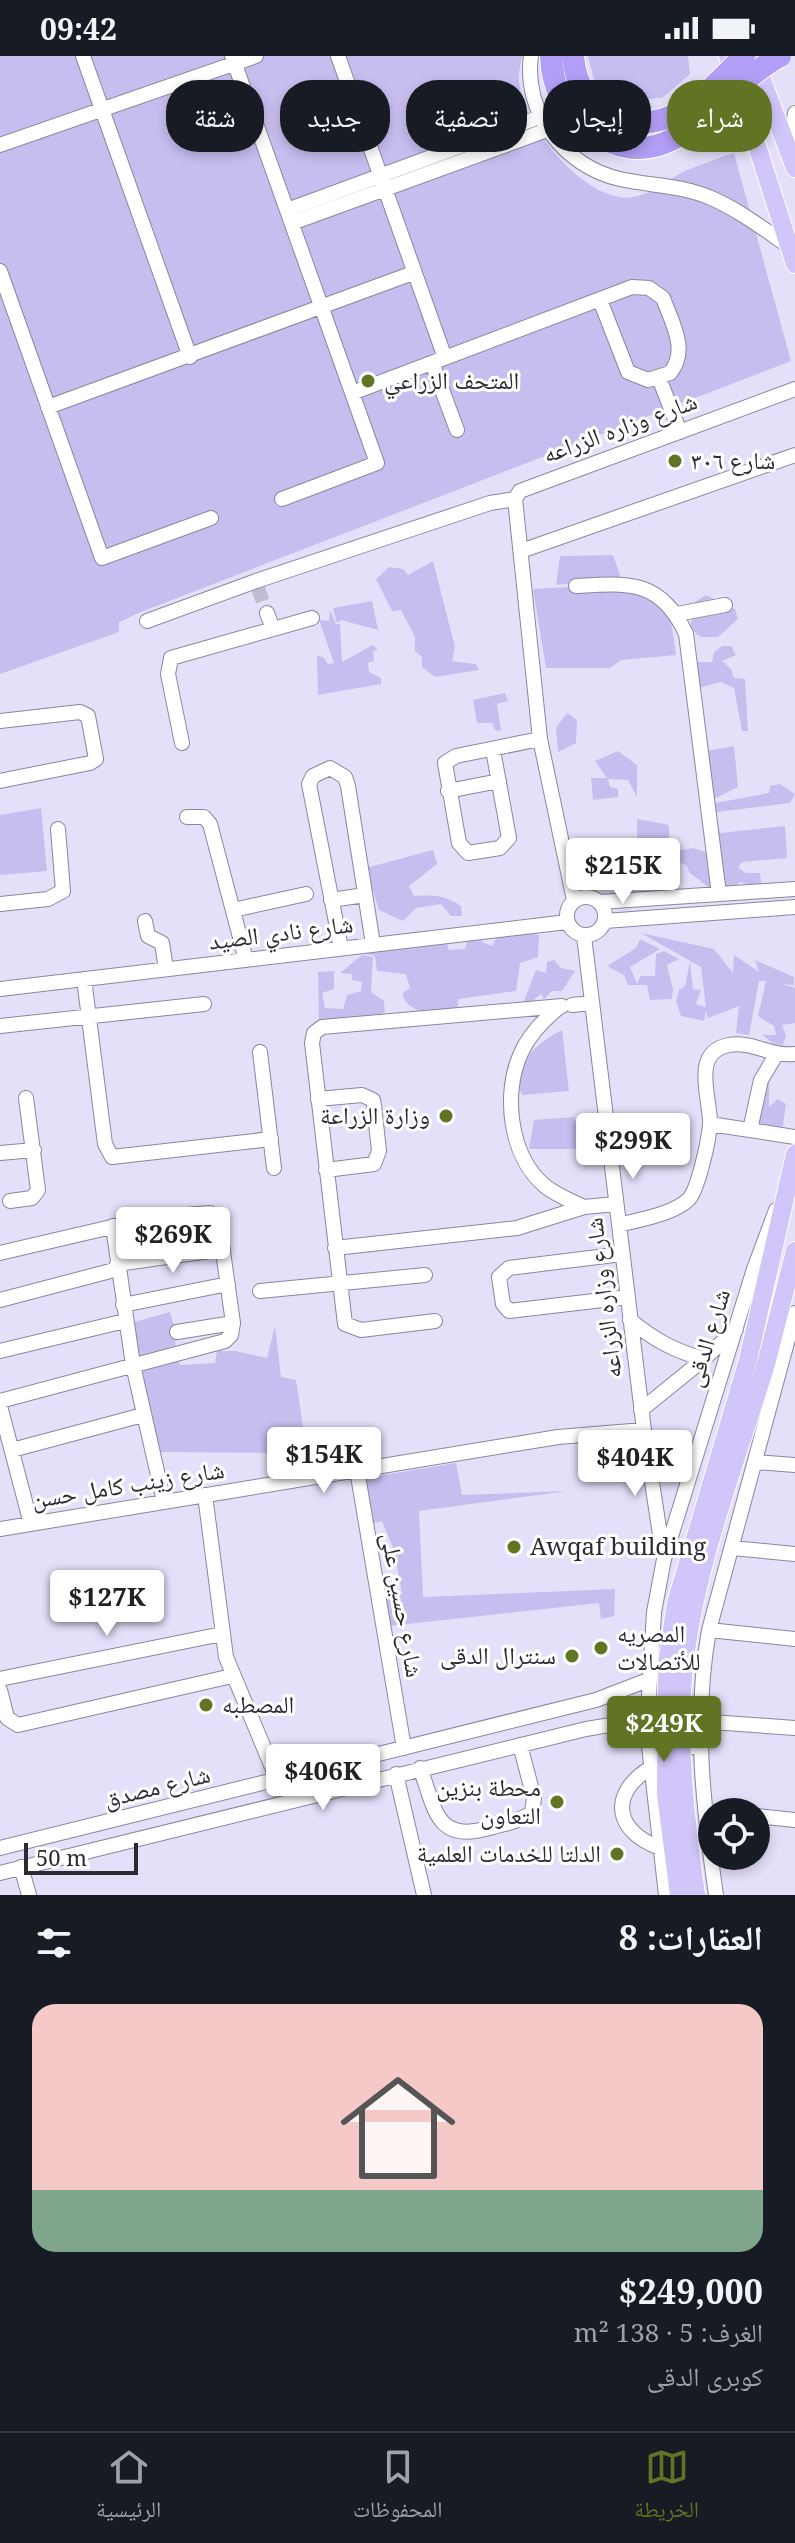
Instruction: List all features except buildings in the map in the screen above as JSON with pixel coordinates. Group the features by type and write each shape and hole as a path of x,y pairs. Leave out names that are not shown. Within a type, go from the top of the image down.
{"highway":[{"path":"551,56 552,77 573,116 611,144 640,146 661,143 691,130 780,56"},
{"path":"573,56 575,77 583,93 600,112 617,120 640,124 667,118 688,107 744,56"}],"main road":[{"path":"728,56 792,255"},
{"path":"753,56 795,168"},
{"name":"شارع الدقى","path":"773,1365 790,1176 795,1154"},
{"name":"شارع الدقى","path":"773,1365 795,1251"},
{"path":"679,1895 666,1794 667,1664 676,1603 773,1365"},
{"path":"696,1895 682,1789 683,1675 705,1564 773,1365"}],"street":[{"path":"83,56 190,357"},
{"path":"0,145 233,60 256,56"},
{"path":"338,56 413,273 457,430"},
{"path":"531,56 532,90 543,120"},
{"path":"233,60 377,463 282,499"},
{"path":"789,149 795,113"},
{"path":"289,216 543,123"},
{"path":"567,152 591,168 619,179 682,188 710,197 792,255"},
{"path":"0,271 102,558 211,518"},
{"path":"48,407 413,273"},
{"path":"352,393 600,300 641,286 663,298 680,354 670,373 659,378 638,378 628,372 600,300"},
{"path":"659,378 680,432"},
{"name":"شارع وزاره الزراعه","path":"147,621 490,503 515,499 520,491 795,389"},
{"path":"521,551 795,455"},
{"path":"515,499 540,739 574,900"},
{"path":"576,586 643,586 662,598 677,614 686,634 722,894 728,911"},
{"path":"677,614 725,605"},
{"path":"267,613 273,629"},
{"path":"182,743 168,674 171,658 312,618"},
{"path":"0,721 80,712 88,716 96,759 90,763 0,781"},
{"path":"493,750 509,838 500,848 475,853 462,849 459,843 444,770 449,758 540,739"},
{"path":"341,948 309,784 313,776 330,768 339,771 348,786 373,944"},
{"path":"448,791 499,781"},
{"path":"187,817 204,817 210,824 246,960"},
{"path":"0,904 48,899 63,891 58,829"},
{"path":"795,889 600,902 590,897 574,900 567,910 567,922 571,930 584,936 594,934 605,921 795,907"},
{"path":"233,910 306,894"},
{"path":"331,900 365,895"},
{"path":"600,902 605,921"},
{"path":"145,921 148,936 162,943 166,969"},
{"name":"شارع نادي الصيد","path":"0,989 567,922"},
{"name":"شارع وزاره الزراعه","path":"584,936 641,1410 664,1559"},
{"path":"84,979 105,1144 112,1157 271,1139"},
{"path":"435,1321 352,1330 345,1324 312,1043 314,1033 322,1027 592,1003"},
{"path":"0,1026 204,1004"},
{"path":"565,1005 538,1027 521,1052 512,1092 514,1128 519,1150 530,1170 545,1186 584,1207"},
{"path":"619,1225 664,1212 689,1199 699,1174 710,1124 703,1079 713,1054 728,1045 752,1046 776,1055 795,1054"},
{"path":"260,1052 274,1168"},
{"path":"750,1130 761,1080 776,1055"},
{"path":"318,1099 362,1095 373,1100 374,1105 379,1151 374,1164 326,1170"},
{"path":"10,1201 32,1198 38,1190 26,1098"},
{"path":"710,1124 795,1137"},
{"path":"0,1153 34,1150"},
{"name":"شارع الدقى","path":"666,1895 647,1728 654,1612 664,1559 754,1269 790,1176"},
{"path":"335,1248 517,1228 584,1207 616,1204"},
{"path":"0,1253 113,1226 202,1212 215,1216 219,1223 233,1323 231,1335 225,1341 0,1403 31,1524"},
{"path":"113,1226 133,1365 164,1502"},
{"path":"0,1300 118,1266 223,1249"},
{"path":"622,1254 509,1268 499,1277 503,1304 509,1311 628,1297"},
{"path":"260,1291 425,1275"},
{"path":"123,1305 228,1284"},
{"name":"شارع الدقى","path":"706,1798 698,1721 701,1675 709,1630 756,1462 773,1365 795,1313"},
{"path":"630,1320 677,1351 704,1359"},
{"path":"0,1351 125,1321"},
{"path":"177,1332 233,1323"},
{"path":"641,1410 737,1329"},
{"path":"12,1450 143,1415"},
{"name":"شارع زينب كامل حسن","path":"0,1529 558,1437 644,1430"},
{"path":"756,1462 795,1465"},
{"name":"شارع حسين على","path":"357,1470 404,1748"},
{"path":"205,1495 222,1634 232,1676 277,1779"},
{"path":"732,1548 795,1554"},
{"path":"709,1630 795,1639"},
{"path":"0,1679 222,1634"},
{"path":"0,1690 7,1718 18,1725 232,1676"},
{"name":"شارع مصدق","path":"0,1848 607,1697 648,1680"},
{"path":"698,1721 795,1728"},
{"name":"شارع مصدق","path":"0,1873 598,1727 647,1728"},
{"path":"647,1728 661,1743 686,1749 699,1747"},
{"path":"420,1768 440,1819 448,1830 463,1835 521,1820 532,1813 534,1798 520,1745"},
{"path":"652,1767 632,1779 622,1799 624,1822 638,1840 660,1848"},
{"path":"396,1774 424,1895"},
{"path":"770,1817 795,1820"},
{"path":"21,1867 29,1895"},
{"name":"شارع الدقى","path":"714,1870 716,1895"}],"shaded area":[{"name":"المتحف الزراعي","path":"0,56 522,56 519,80 406,80 406,152 527,152 527,108 543,137 543,152 554,152 585,182 602,191 628,198 655,189 687,170 734,153 791,361 141,612 119,622 119,632 0,674"},
{"path":"588,56 688,56 690,74 683,80 667,80 667,94 662,98 651,99 651,80 594,80"},
{"path":"613,555 621,578 556,585 560,556"},
{"path":"433,561 455,647 452,661 476,664 479,670 435,677 422,667 422,657 415,651 415,637 401,610 392,611 376,579 389,567 403,569 408,575"},
{"path":"626,588 652,597 662,605 669,617 676,655 621,660 610,668 546,668 533,589"},
{"path":"706,595 735,609 738,619 718,637 701,637 690,629 695,602"},
{"path":"372,601 378,630 341,620 337,623 333,608"},
{"path":"330,610 336,624 340,624 342,662 373,645 378,650 373,651 374,661 368,663 369,672 381,678 381,684 318,695 317,656 323,657 328,664 334,663 319,620 329,621"},
{"path":"722,646 731,646 736,655 722,661 731,669 734,678 745,679 748,731 742,731 734,688 721,682 698,688 695,662 712,662 714,652"},
{"path":"505,693 508,701 497,704 501,731 495,730 492,723 477,723 473,700"},
{"path":"567,713 577,720 576,743 558,752 556,728"},
{"path":"734,746 738,787 710,801 706,751"},
{"path":"618,751 637,765 637,797 628,780 608,779 610,787 618,789 618,797 593,800 591,778 607,778 595,761"},
{"path":"780,784 795,794 790,803 716,812 720,833 785,826 787,858 742,862 738,868 746,873 760,873 761,882 756,887 740,882 728,891 721,890 710,804 769,793 770,786"},
{"path":"41,808 47,871 0,875 0,815"},
{"path":"637,819 669,825 669,839 675,839 674,848 637,851"},
{"path":"693,848 709,853 712,890 690,873 686,865 673,860 673,852"},
{"path":"433,850 437,864 409,886 414,896 439,896 455,902 461,906 462,916 451,916 441,904 416,908 403,921 379,910 366,868"},
{"path":"613,867 644,878 630,892 606,878"},
{"path":"524,932 539,935 538,957 520,963 516,991 458,999 458,1013 426,1012 411,1007 402,994 410,988 406,974 377,971 375,956 363,953 446,941 449,950 465,949 468,938 482,936 482,942 492,946 498,935"},
{"path":"641,933 714,949 733,973 734,955 759,972 755,960 794,977 794,985 781,984 795,988 795,1023 782,1025 786,1036 783,1045 772,1043 763,1035 776,1035 774,1026 758,1016 766,981 759,981 749,1035 736,1033 739,1006 708,1018 706,1011 704,1021 681,1016 676,1001 679,990 685,986 690,962 693,989 701,990 696,1004 706,1007 701,967"},
{"path":"640,939 660,949 630,967 637,984 640,976 655,976 656,954 664,951 679,959 667,965 673,989 672,999 650,1000 647,985 628,985 624,975 607,966 636,948"},
{"path":"362,955 373,957 371,992 384,1001 385,1012 373,1019 319,1023 318,972 334,971 334,989 322,993 325,1008 343,1009 347,995 361,991 362,982 352,980 352,974 340,973"},
{"path":"554,960 561,968 575,971 562,991 552,991 544,999 541,994 530,1003 524,1001 536,970 546,973 547,962"},
{"path":"562,1030 569,1091 522,1095 516,1080 523,1063 540,1044"},
{"path":"769,1077 769,1107 778,1099 786,1104 782,1132 756,1122"},
{"path":"573,1117 577,1123 589,1119 597,1124 596,1143 580,1149 529,1149 534,1120"},
{"path":"170,1312 173,1323 185,1327 186,1338 175,1341 177,1351 134,1362 134,1322"},
{"path":"275,1326 281,1377 296,1380 307,1453 152,1452 138,1368 179,1359 180,1365 215,1363 217,1351 235,1351 267,1358"},
{"path":"456,1463 462,1495 568,1491 419,1511 423,1597 615,1589 614,1616 601,1619 599,1603 389,1626 383,1597 402,1594 396,1561 386,1557 394,1550 382,1521 371,1524 359,1479"}],"tunnel":[{"path":"258,588 267,613"}],"place":[{"name":"المتحف الزراعي","path":"368,381"},
{"name":"شارع ٣٠٦","path":"675,461"},
{"name":"وزارة الزراعة","path":"446,1116"},
{"name":"Awqaf building","path":"514,1547"},
{"name":"المصريه للأتصالات","path":"601,1648"},
{"name":"سنترال الدقى","path":"572,1656"},
{"name":"المصطبه","path":"206,1705"},
{"name":"محطة بنزين التعاون","path":"557,1802"},
{"name":"الدلتا للخدمات العلمية","path":"617,1854"}]}
